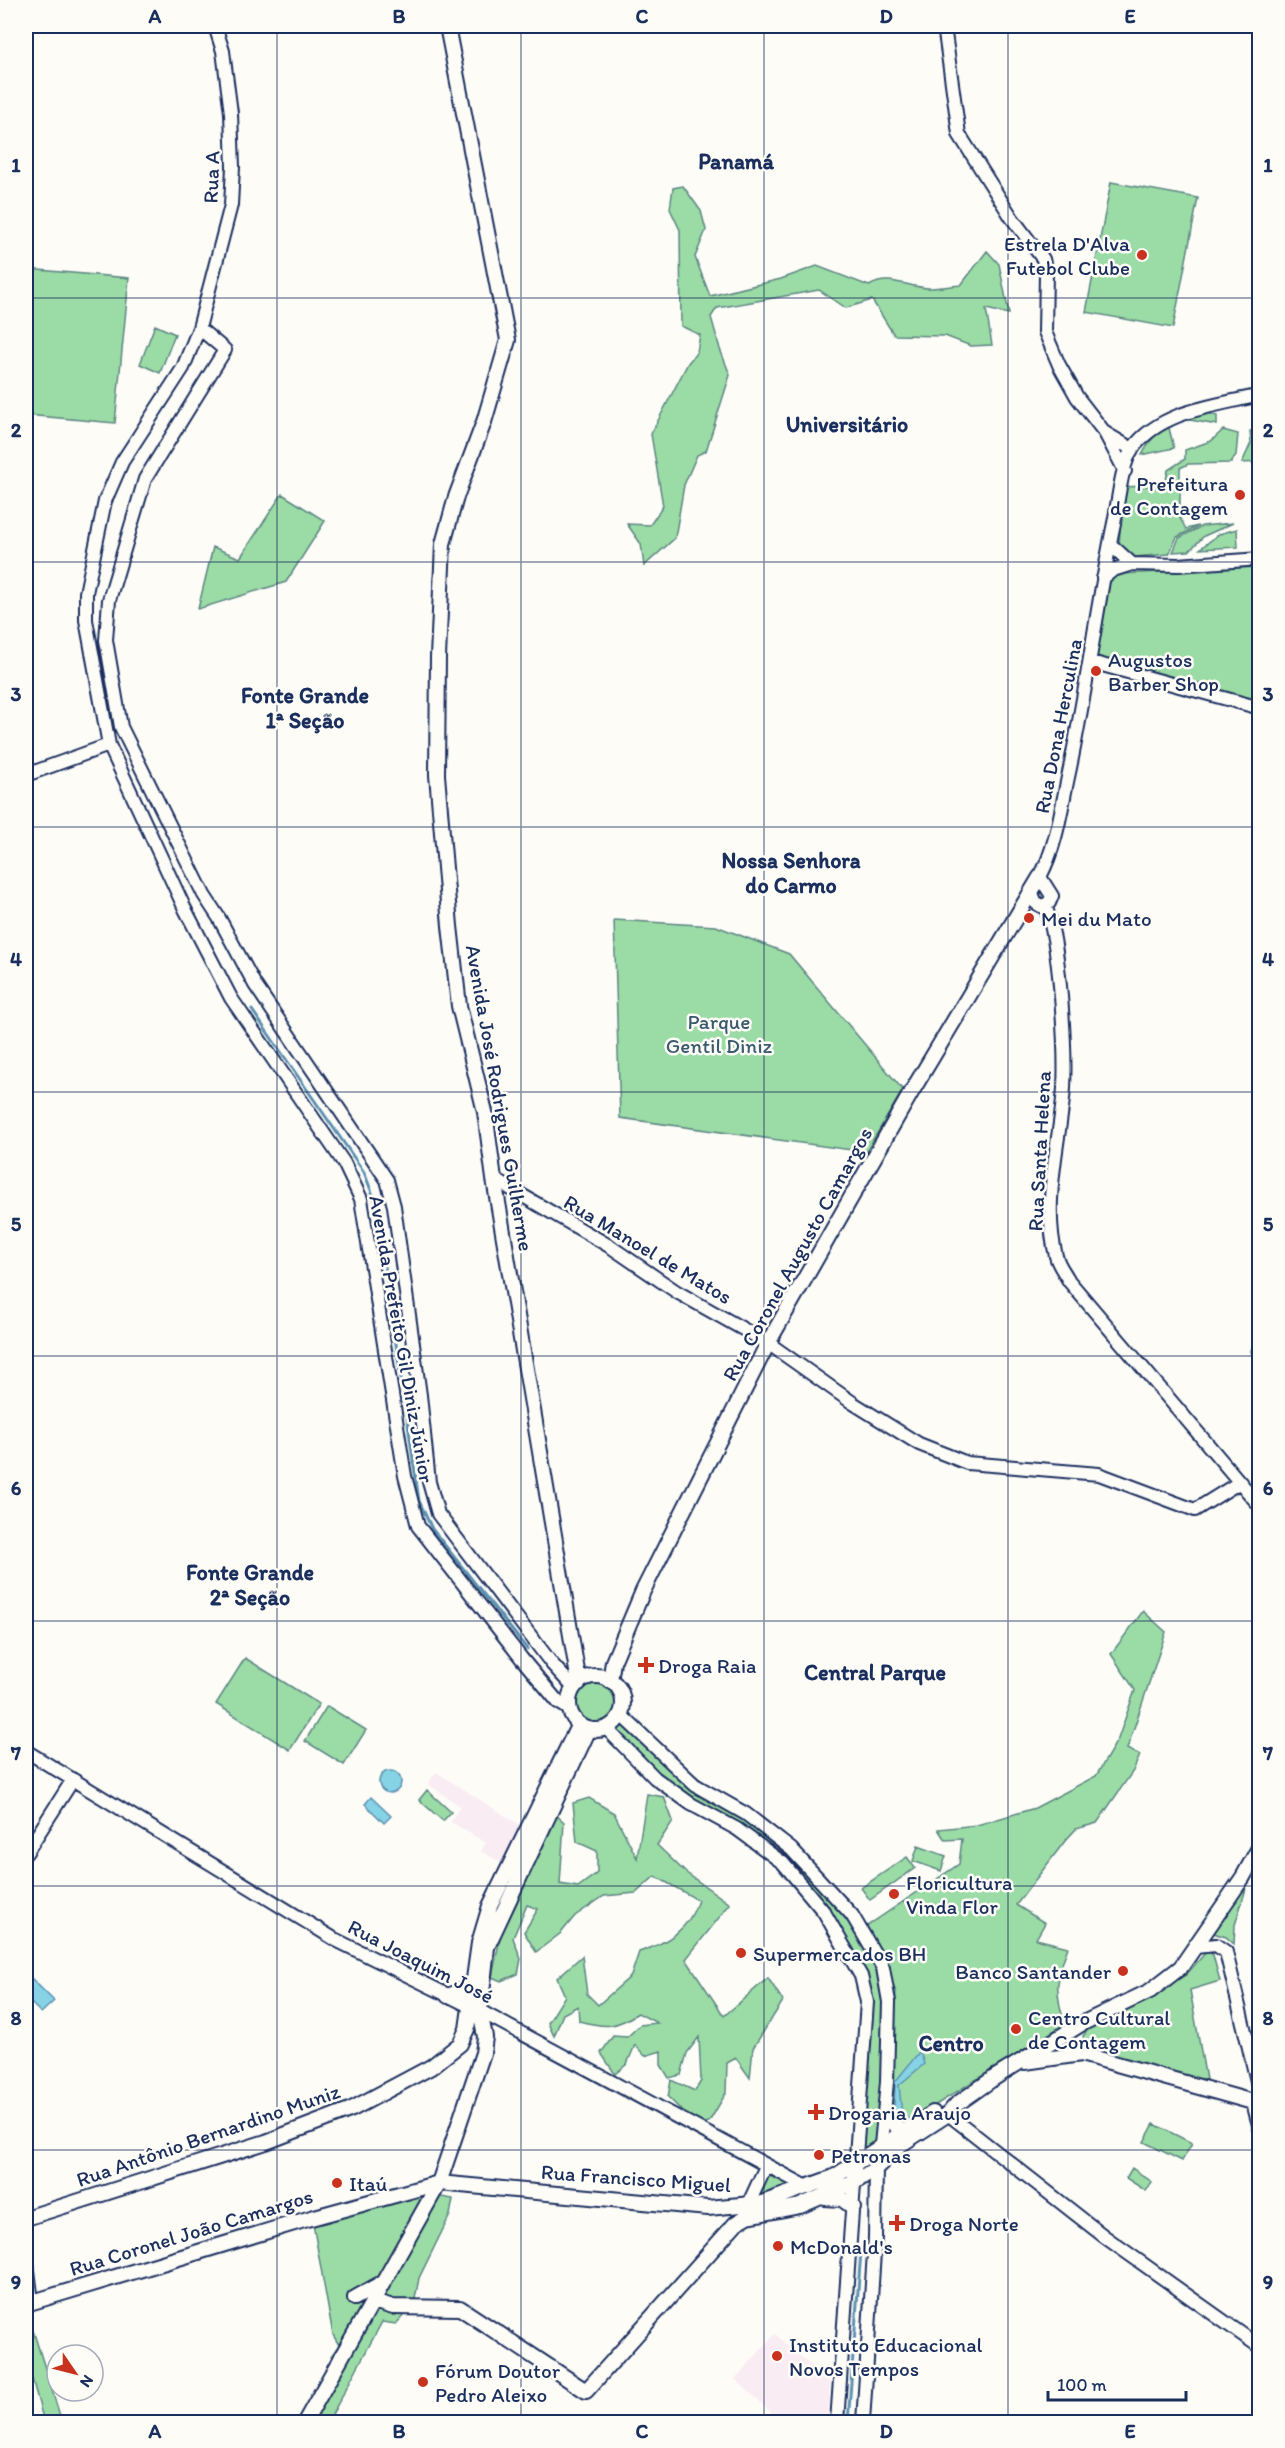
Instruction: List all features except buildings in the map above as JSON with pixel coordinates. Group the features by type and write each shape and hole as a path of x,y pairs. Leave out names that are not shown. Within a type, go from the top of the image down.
{"main road":[{"name":"Avenida José Rodrigues Guilherme","path":"447,26 507,340 484,422 456,497 443,544 438,657 437,775 459,1006 485,1112 494,1179 576,1652 577,1685"},
{"name":"Rua Coronel Augusto Camargos","path":"601,1678 613,1662 658,1559 768,1343 918,1081 1042,897 1040,877"},
{"name":"Avenida José Rodrigues Guilherme","path":"576,1652 601,1678"},
{"path":"601,1678 622,1699 620,1714 606,1728 584,1727 569,1709 577,1685 601,1678"},
{"path":"305,2422 439,2183 483,2053 485,2037 474,2009 473,1981 479,1943 490,1906 584,1727"},
{"path":"483,2053 469,2045 460,2044 474,2009 487,1947 584,1727"},
{"path":"952,2109 1081,2024 1150,1991 1181,1967 1243,1877 1260,1846"},
{"path":"448,1996 465,1989 473,1981"},
{"path":"1081,2024 1078,2035 1081,2054"},
{"name":"Rua Antônio Bernardino Muniz","path":"26,2218 266,2142 352,2109 431,2067 460,2044"},
{"path":"1020,2063 1081,2054 1258,2100"},
{"name":"Rua Francisco Miguel","path":"748,2210 834,2177 942,2108 952,2109"},
{"name":"Rua Francisco Miguel","path":"439,2183 708,2208 748,2210 800,2206 823,2198 855,2182 876,2168 900,2145 952,2109"},
{"path":"884,2116 903,2132"},
{"name":"Rua Coronel João Camargos","path":"29,2303 311,2218 439,2183"},
{"path":"823,2198 842,2199 854,2207"},
{"path":"708,2208 724,2222 725,2234"},
{"path":"373,2301 393,2307 460,2308 586,2391 748,2210"},
{"path":"355,2298 382,2283"}],"street":[{"name":"Rua A","path":"199,328 231,205 228,93 223,51 215,26"},
{"path":"944,26 959,134 1012,218 1043,259 1046,273 1045,332 1063,373 1105,433 1125,471"},
{"name":"Avenida Prefeito Gil Diniz Júnior","path":"569,1709 558,1702 522,1659 418,1526 405,1476 361,1199 344,1163 231,998 210,961 110,745 86,620 86,593 105,501 122,462 183,368 199,328 225,350 145,479 109,600 106,640 118,718 193,874 255,985 387,1180 396,1218 420,1395 429,1482 438,1514 565,1681 577,1685"},
{"path":"1105,433 1132,449 1171,418 1260,395"},
{"name":"Rua Dona Herculina","path":"1040,877 1053,853 1091,662 1103,578 1125,471 1132,449"},
{"path":"1110,544 1132,564"},
{"path":"1103,578 1113,570 1132,564 1178,565 1260,559"},
{"path":"1091,662 1260,708"},
{"path":"26,776 110,745"},
{"name":"Rua Santa Helena","path":"1042,897 1049,916 1055,952 1064,1053 1064,1087 1052,1202 1056,1258 1069,1281 1260,1506"},
{"name":"Rua Manoel de Matos","path":"494,1179 611,1247 677,1292 768,1343 853,1403 919,1444 967,1463 1099,1474 1195,1510 1240,1482"},
{"path":"620,1714 695,1785 746,1814 791,1849 842,1904 883,1968 889,2002 884,2116 876,2168 875,2248 863,2422"},
{"path":"606,1728 656,1778 691,1804 737,1829 783,1863 827,1919 861,1976 867,2002 837,2422"},
{"name":"Rua Joaquim José","path":"26,1751 336,1940 474,2009 809,2188"},
{"path":"26,1853 72,1780"},
{"path":"827,1919 839,1917 842,1904"},
{"path":"840,1941 847,1928 858,1926"},
{"path":"1195,1947 1216,1945 1226,1952 1258,2100 1260,2129"},
{"path":"952,2109 1105,2237 1260,2347"},
{"path":"748,2210 766,2166"},
{"path":"26,2254 29,2303"}],"shaded area":[{"path":"436,1772 523,1827 502,1863 481,1851 486,1843 451,1822 460,1806 428,1784"},
{"name":"Instituto Educacional Novos Tempos","path":"775,2334 830,2382 828,2422 762,2422 771,2412 735,2379"}],"green space":[{"name":"Estrela D'Alva Futebol Clube","path":"1111,182 1198,198 1173,328 1086,312"},
{"path":"683,186 701,211 706,230 695,257 710,296 781,279 817,266 869,286 884,281 928,288 961,285 987,251 999,264 1009,314 986,309 992,345 971,346 945,336 894,335 872,300 846,308 819,290 717,308 711,317 730,375 706,451 697,455 684,485 675,538 644,566 641,544 627,524 650,525 663,506 651,434 688,363 697,352 700,335 681,326 680,230 670,209 673,188"},
{"path":"27,269 129,278 115,423 26,415"},
{"path":"155,325 175,334 160,373 140,364"},
{"path":"1207,413 1217,416 1217,425 1190,420 1180,421 1169,428 1174,448 1142,455 1161,430 1177,420"},
{"path":"1259,429 1259,462 1242,463 1251,443 1250,431"},
{"path":"1223,430 1238,434 1236,455 1231,463 1188,464 1180,468 1180,518 1186,529 1198,526 1177,537 1169,554 1134,557 1119,547 1123,487 1165,485 1168,470 1185,459 1185,450 1211,441"},
{"path":"282,494 325,521 286,582 198,609 213,547 240,558"},
{"path":"1233,523 1204,536 1189,551 1173,552 1179,538 1202,526"},
{"path":"1237,529 1238,547 1200,549 1219,534"},
{"path":"1259,567 1259,701 1107,664 1094,654 1107,580 1121,574"},
{"name":"Parque Gentil Diniz","path":"614,920 716,926 789,954 903,1090 866,1152 620,1118"},
{"path":"1259,1324 1259,1378 1251,1351"},
{"path":"1143,1611 1166,1632 1127,1749 1140,1755 1133,1771 1097,1823 1076,1829 1016,1905 1045,1923 1036,1939 1068,1947 1058,1985 1059,2002 1065,2024 902,2126 889,2116 896,1992 867,1926 959,1864 962,1839 945,1840 938,1829 977,1825 1035,1808 1096,1776 1118,1739 1135,1690 1111,1654"},
{"path":"245,1658 319,1704 290,1750 216,1704"},
{"path":"596,1684 604,1685 610,1690 615,1696 615,1712 610,1718 604,1723 596,1724 588,1723 582,1718 577,1712 576,1704 577,1696 582,1690 588,1685"},
{"path":"327,1706 366,1730 344,1765 305,1741"},
{"path":"624,1720 783,1848 838,1908 875,1963 883,1990 885,2055 876,2140 863,2151 872,1996 867,1979 789,1863 658,1774 616,1729"},
{"path":"427,1790 451,1812 443,1821 419,1800"},
{"path":"647,1794 664,1797 673,1821 657,1845 685,1872 730,1904 686,1959 724,2016 768,1978 783,2001 753,2048 750,2078 736,2058 727,2063 726,2093 709,2122 695,2124 668,2097 671,2080 695,2091 701,2081 699,2037 687,2053 681,2075 669,2078 661,2065 661,2051 645,2056 635,2045 627,2064 615,2074 601,2053 613,2036 627,2037 640,2025 657,2023 638,2013 616,2024 603,2026 588,2023 579,2021 578,2006 563,2014 554,2036 548,2023 565,1996 557,1978 582,1956 587,1994 598,2005 631,1976 639,1952 668,1940 683,1927 689,1920 698,1900 655,1876 636,1893 604,1896 575,1916 561,1933 536,1952 524,1932 538,1909 527,1905 513,1938 521,1959 518,1974 501,1981 492,1977 503,1923 555,1814 564,1822 560,1884 578,1887 597,1873 597,1851 577,1842 573,1803 589,1798 614,1813 637,1858"},
{"path":"918,1846 946,1856 941,1871 913,1861"},
{"path":"907,1857 915,1868 870,1900 861,1888"},
{"path":"1248,1882 1235,1925 1234,1944 1226,1937 1210,1932"},
{"path":"1207,1951 1213,1955 1220,1981 1190,1990 1207,2085 1095,2052 1086,2046 1083,2036 1091,2026 1186,1975"},
{"path":"1154,2124 1192,2143 1182,2161 1144,2142"},
{"path":"1132,2168 1152,2182 1146,2191 1126,2178"},
{"path":"769,2176 798,2187 758,2195 760,2185"},
{"path":"413,2192 453,2199 450,2215 419,2278 414,2304 396,2324 382,2322 328,2422 312,2422 370,2323 359,2316 337,2359 331,2356 339,2345 333,2335 313,2224"},
{"path":"26,2327 32,2327 45,2368 45,2403 56,2403 62,2422 44,2422 26,2357"}],"water":[{"path":"390,1771 398,1774 401,1782 398,1790 390,1793 382,1790 379,1782 382,1774"},
{"path":"371,1797 391,1816 384,1823 365,1804"},
{"path":"30,1977 54,2001 41,2013 26,1998 26,1982"},
{"path":"920,2051 924,2064 899,2085 902,2115 894,2110 895,2082"}],"waterway":[{"path":"252,1010 364,1172 376,1203 401,1379"},
{"path":"406,1410 419,1501 432,1529 527,1649"},
{"path":"848,2422 861,2251"}],"place":[{"name":"Estrela D'Alva Futebol Clube","path":"1142,255"},
{"name":"Prefeitura de Contagem","path":"1240,495"},
{"name":"Augustos Barber Shop","path":"1096,671"},
{"name":"Mei du Mato","path":"1029,918"},
{"name":"Droga Raia","path":"646,1665"},
{"name":"Floricultura Vinda Flor","path":"894,1894"},
{"name":"Supermercados BH","path":"741,1953"},
{"name":"Banco Santander","path":"1123,1971"},
{"name":"Centro Cultural de Contagem","path":"1016,2029"},
{"name":"Drogaria Araujo","path":"816,2112"},
{"name":"Petronas","path":"819,2155"},
{"name":"Itaú","path":"337,2183"},
{"name":"Droga Norte","path":"897,2223"},
{"name":"McDonald's","path":"778,2246"},
{"name":"Instituto Educacional Novos Tempos","path":"777,2356"},
{"name":"Fórum Doutor Pedro Aleixo","path":"423,2382"}],"district":[{"name":"Panamá","path":"736,161"},
{"name":"Universitário","path":"847,424"},
{"name":"Fonte Grande 1ª Seção","path":"305,708"},
{"name":"Nossa Senhora do Carmo","path":"791,872"},
{"name":"Fonte Grande 2ª Seção","path":"250,1584"},
{"name":"Central Parque","path":"875,1672"},
{"name":"Centro","path":"951,2043"}]}
